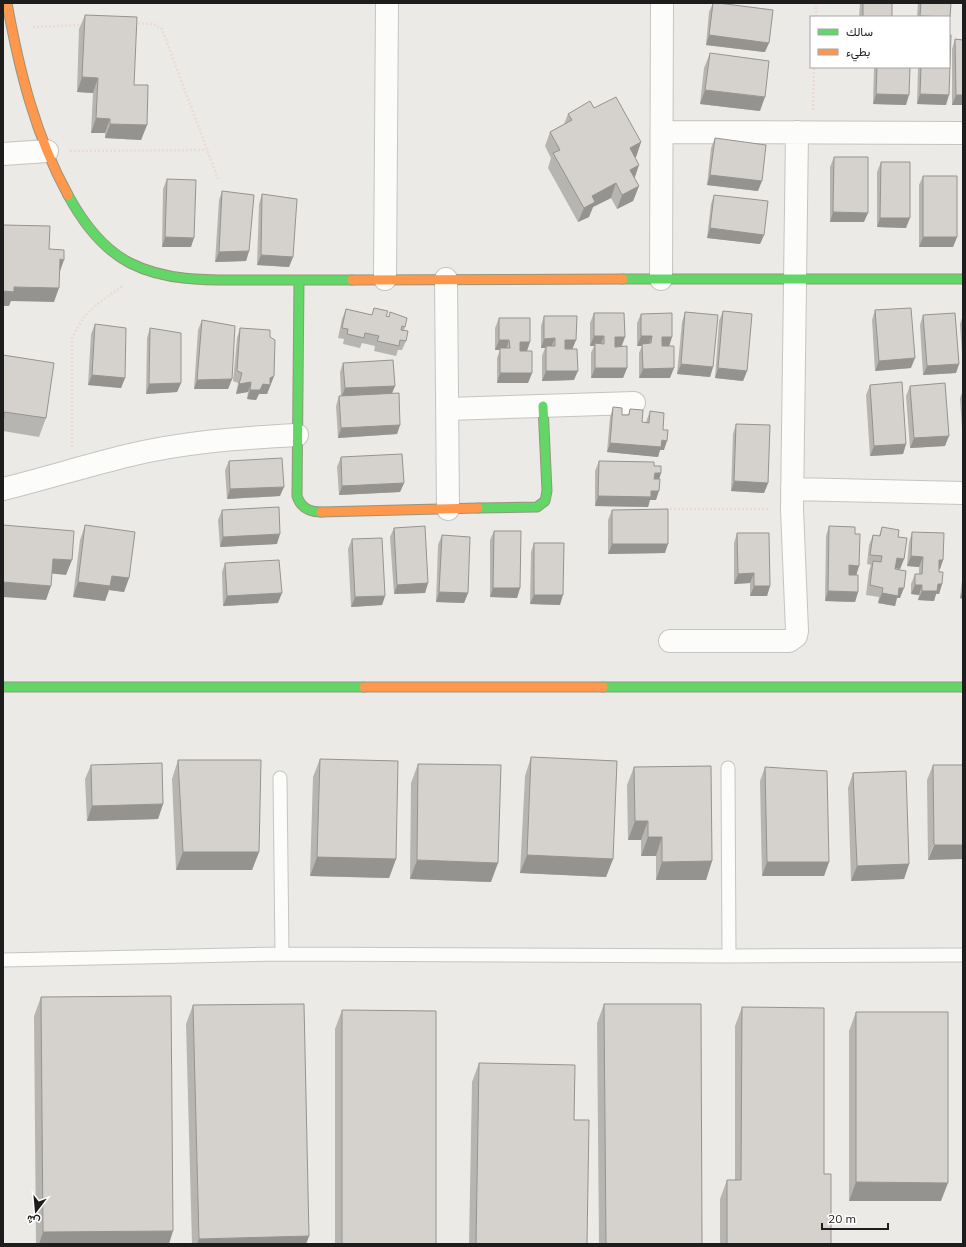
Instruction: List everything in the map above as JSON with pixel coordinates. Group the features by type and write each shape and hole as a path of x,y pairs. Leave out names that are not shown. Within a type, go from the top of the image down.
{"street":[{"path":"7,3 23,80 47,151 65,192 81,219 94,235 120,258 146,270 176,278 209,280 963,279"},
{"path":"385,279 387,3"},
{"path":"661,279 662,3"},
{"path":"662,132 963,133"},
{"path":"670,641 789,641 796,636 792,499 795,279 805,132"},
{"path":"3,154 47,151"},
{"path":"446,279 448,509"},
{"path":"299,280 297,496 299,502 308,511 537,508 545,501 547,491 543,406"},
{"path":"448,410 634,402"},
{"path":"3,489 127,455 184,445 240,438 297,435"},
{"path":"792,499 963,494"},
{"path":"3,687 963,687"}],"lane":[{"path":"728,768 729,956"},
{"path":"280,778 282,954"},
{"path":"3,960 282,954 729,956 963,955"}],"path":[{"path":"816,3 816,16"},
{"path":"129,23 150,23 162,29 218,179"},
{"path":"11,28 90,24"},
{"path":"805,132 814,68"},
{"path":"47,151 207,150"},
{"path":"72,470 72,339 79,322 91,309 146,270"},
{"path":"666,509 792,499"}],"building":[{"path":"713,3 773,10 769,43 709,35"},
{"path":"863,3 892,3 892,16 863,16"},
{"path":"921,3 951,3 950,17 920,16"},
{"path":"85,15 137,17 134,85 148,85 147,125 110,124 110,119 96,118 98,78 82,77"},
{"path":"950,35 951,35 950,65"},
{"path":"955,39 963,40 963,95 956,95"},
{"path":"710,53 769,61 765,97 705,90"},
{"path":"877,68 910,68 909,95 876,94"},
{"path":"921,68 950,68 949,95 920,94"},
{"path":"616,97 641,142 630,148 639,165 630,170 639,186 622,195 616,183 592,196 595,202 584,208 553,153 560,150 550,132 572,120 568,114 590,101 594,108"},
{"path":"715,138 766,145 762,181 710,175"},
{"path":"834,157 868,157 868,213 833,212"},
{"path":"881,162 910,162 910,218 880,218"},
{"path":"923,176 957,176 957,237 923,237"},
{"path":"167,179 196,180 194,238 165,237"},
{"path":"222,191 254,195 249,251 219,252"},
{"path":"262,194 297,199 293,257 261,255"},
{"path":"714,195 768,201 764,235 710,228"},
{"path":"3,225 50,226 49,249 64,250 64,260 60,259 59,288 14,287 14,292 3,291"},
{"path":"374,308 388,311 386,316 389,317 390,312 407,318 405,327 402,326 401,330 408,331 406,341 400,340 399,346 377,341 379,336 365,333 364,338 347,334 348,329 342,328 346,309 372,315"},
{"path":"911,308 915,358 879,361 875,310"},
{"path":"723,311 752,314 747,371 718,368"},
{"path":"685,312 718,315 713,367 681,364"},
{"path":"594,313 624,313 625,337 615,337 615,347 627,346 627,368 595,368 595,343 604,344 604,336 594,336"},
{"path":"672,313 672,337 662,337 662,346 674,346 674,368 643,369 642,344 651,343 652,336 641,336 641,314"},
{"path":"955,313 959,364 927,366 923,315"},
{"path":"544,316 577,316 576,340 565,340 565,349 577,349 578,371 546,371 546,346 555,346 555,338 544,339"},
{"path":"499,318 530,318 530,342 520,342 520,351 532,351 532,373 500,373 500,348 510,348 509,340 499,340"},
{"path":"202,320 235,326 232,379 197,380"},
{"path":"95,324 126,328 125,378 92,375"},
{"path":"150,328 181,333 181,383 149,384"},
{"path":"240,328 270,330 270,337 275,340 274,376 270,378 270,385 263,384 260,390 250,390 251,382 239,384 242,373 237,371"},
{"path":"3,355 54,363 46,418 4,412 3,418"},
{"path":"393,360 395,386 345,388 343,363"},
{"path":"902,382 906,444 874,446 870,385"},
{"path":"945,383 949,436 914,438 910,386"},
{"path":"399,393 400,425 341,428 339,396"},
{"path":"613,407 622,408 622,415 629,415 630,409 643,410 642,422 649,423 650,411 664,413 663,430 668,430 667,441 662,440 661,447 610,443"},
{"path":"736,424 770,425 768,483 734,481"},
{"path":"402,454 404,483 342,486 341,457"},
{"path":"282,458 284,487 230,489 229,461"},
{"path":"599,461 654,462 654,466 661,466 661,473 655,473 654,479 660,479 659,491 651,491 651,497 598,496"},
{"path":"279,507 280,534 223,537 222,510"},
{"path":"668,509 668,544 612,544 612,510"},
{"path":"3,525 74,531 72,560 53,559 51,586 3,582"},
{"path":"85,525 135,532 129,578 112,576 110,586 78,582"},
{"path":"425,526 428,583 397,585 394,528"},
{"path":"829,526 855,527 855,534 860,534 859,566 849,565 849,575 858,575 858,592 828,591"},
{"path":"882,527 899,530 898,537 907,538 904,559 897,558 895,569 906,571 904,588 899,588 898,596 882,593 883,588 870,585 873,561 881,562 882,556 870,555 873,535 880,536"},
{"path":"494,531 521,531 520,588 493,588"},
{"path":"912,532 944,533 943,560 939,560 939,572 943,572 942,584 938,584 937,591 922,591 922,585 915,585 915,574 922,574 923,557 911,556"},
{"path":"737,533 769,533 770,586 754,586 754,573 738,574"},
{"path":"442,535 470,537 468,593 439,592"},
{"path":"382,538 385,596 355,597 352,539"},
{"path":"534,543 564,543 563,595 534,595"},
{"path":"279,560 282,593 227,596 225,563"},
{"path":"531,757 617,761 613,859 527,855"},
{"path":"320,759 398,761 396,859 317,857"},
{"path":"178,760 261,760 259,852 183,852"},
{"path":"162,763 163,804 92,806 91,765"},
{"path":"418,764 501,765 498,863 417,860"},
{"path":"933,765 963,765 963,845 934,845"},
{"path":"711,766 712,861 662,862 662,837 648,837 648,821 635,821 634,767"},
{"path":"765,767 827,771 829,862 767,862"},
{"path":"906,771 909,864 857,866 853,773"},
{"path":"171,996 173,1231 43,1232 41,997"},
{"path":"304,1004 309,1236 199,1239 193,1005"},
{"path":"604,1004 701,1004 702,1244 606,1244"},
{"path":"742,1007 824,1008 824,1174 831,1174 831,1244 727,1244 727,1180 741,1180"},
{"path":"342,1010 436,1011 436,1244 342,1244"},
{"path":"856,1012 948,1012 948,1183 856,1182"},
{"path":"479,1063 575,1065 574,1120 589,1120 587,1244 476,1244"}],"traffic: fast":[{"path":"68,195 94,234 111,250 130,263 161,274 209,280 352,280"},
{"path":"623,279 963,279"},
{"path":"299,280 297,496 303,506 309,510 321,512"},
{"path":"478,508 537,507 545,501 547,491 543,406"},
{"path":"3,687 364,687"},
{"path":"603,687 963,687"}],"traffic: slow":[{"path":"7,3 23,77 37,125 56,172 68,195"},
{"path":"352,280 623,279"},
{"path":"321,512 478,508"},
{"path":"364,687 603,687"}]}
